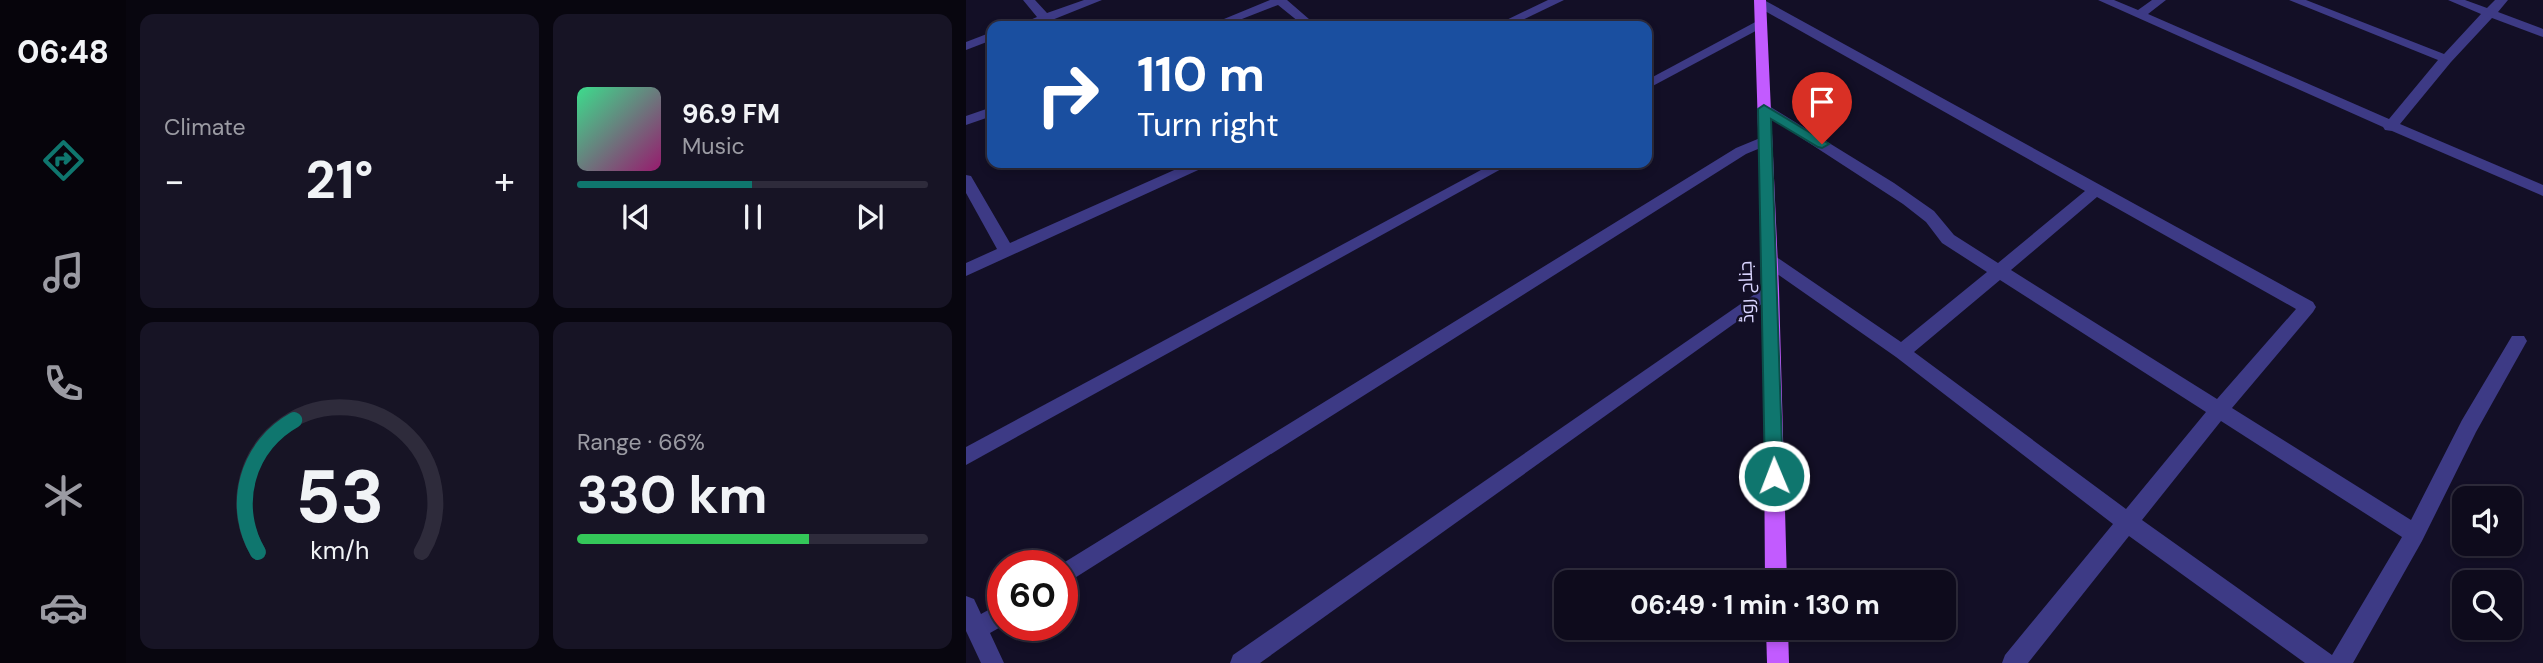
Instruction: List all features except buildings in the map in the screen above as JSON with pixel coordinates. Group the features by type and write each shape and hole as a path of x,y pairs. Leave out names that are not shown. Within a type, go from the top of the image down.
{"main road":[{"name":"جناح روڈ","path":"1760,1 1771,289 1776,570"},
{"path":"1777,640 1778,663"}],"street":[{"path":"1029,0 1046,21"},
{"path":"1049,21 1096,0"},
{"path":"1226,21 1280,0 1305,21"},
{"path":"1511,21 1558,0"},
{"path":"2104,0 2390,127 2543,191"},
{"path":"2139,15 2160,0"},
{"path":"2295,0 2446,60"},
{"path":"2454,0 2543,33"},
{"path":"2390,127 2446,60 2502,0"},
{"path":"1760,1 2307,307 2218,411 2013,663"},
{"path":"1652,82 1761,23"},
{"path":"966,46 987,38"},
{"path":"1764,109 1891,188 1936,222 1941,234 1948,239 2415,534"},
{"path":"966,121 987,113"},
{"path":"1078,566 1741,151 1765,141"},
{"path":"966,457 1496,168"},
{"path":"966,270 1007,252 1169,169"},
{"path":"966,180 1007,252"},
{"path":"1902,352 2096,190"},
{"path":"1769,260 1902,352 2127,522 2324,663"},
{"path":"1241,663 1771,289"},
{"path":"2340,663 2415,534 2469,426 2518,341"},
{"path":"966,607 993,663"},
{"path":"977,629 987,623"}],"route":[{"path":"1774,476 1764,109 1822,144"}]}
